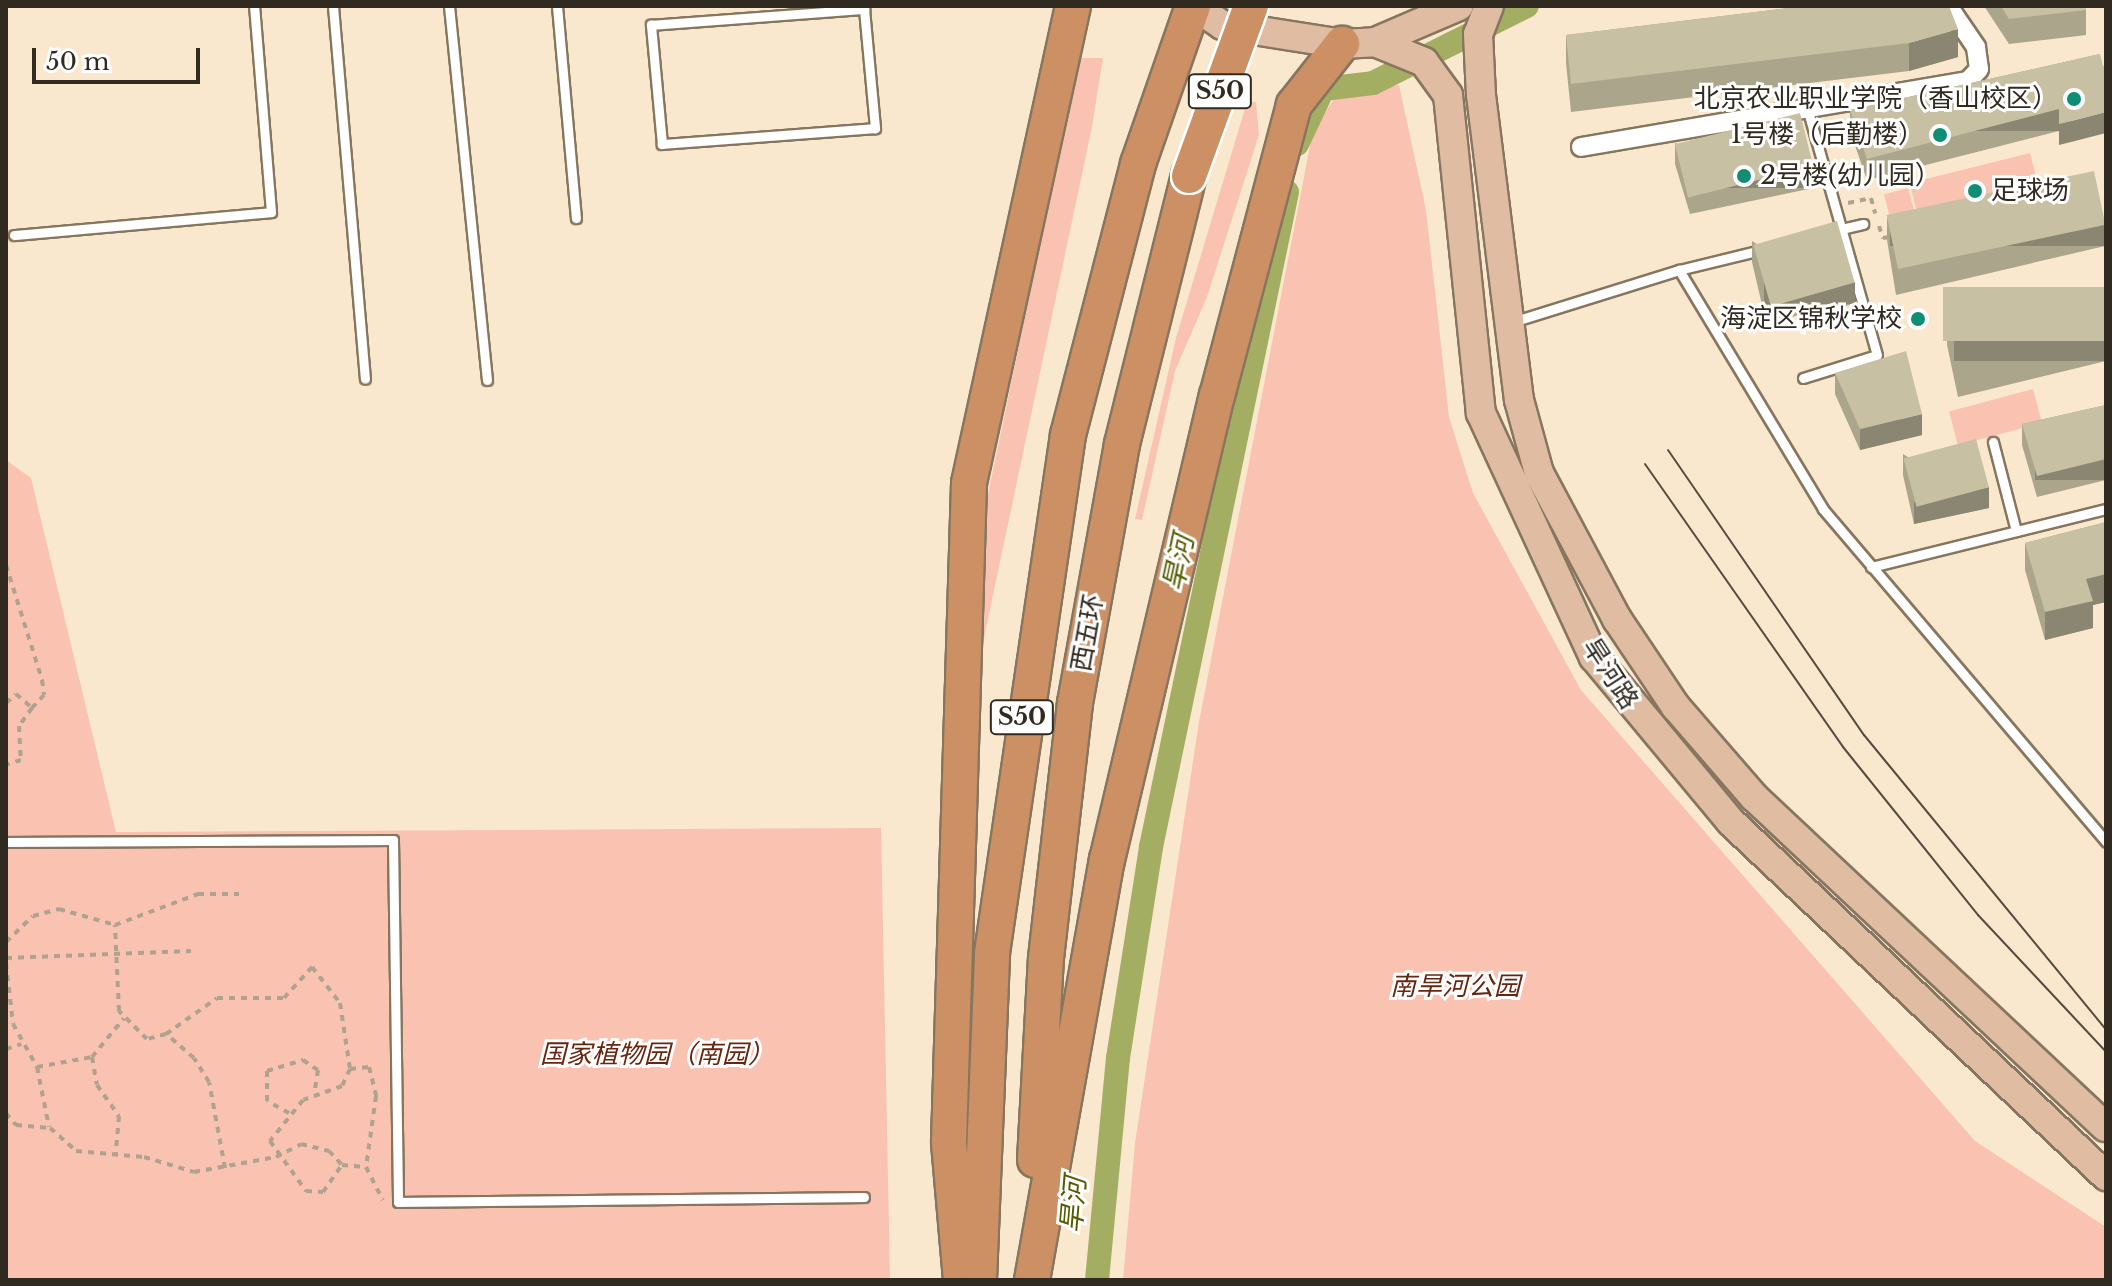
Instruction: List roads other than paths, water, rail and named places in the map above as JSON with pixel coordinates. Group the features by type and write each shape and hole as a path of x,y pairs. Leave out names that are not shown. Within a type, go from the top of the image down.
{"highway":[{"path":"961,1280 949,1142 969,483 1073,6"},
{"name":"西五环","path":"979,1280 992,953 1025,697 1068,435 1138,164 1194,6"},
{"name":"西五环","path":"1030,1280 1046,958 1075,703 1122,444 1189,176 1251,6"},
{"path":"1030,1280 1107,860 1217,396 1294,105 1358,43"}],"main road":[{"name":"旱河路","path":"1194,6 1222,25 1358,43 1424,62 1448,95 1481,413 1594,657 1731,822 2106,1176"},
{"path":"1358,43 1459,6"},
{"name":"旱河路","path":"1489,6 1478,47 1505,324 1539,473 1617,619 1676,707 1754,797 2106,1127"}],"street":[{"path":"1581,147 1809,114 1968,81 1979,69 1976,47 1948,6"}],"lane":[{"path":"14,235 271,212 254,6"},
{"path":"333,6 365,379"},
{"path":"449,6 487,380"},
{"path":"557,6 576,218"},
{"path":"864,7 875,128 662,144 651,25 864,7"},
{"path":"1803,378 1877,355 1809,114"},
{"path":"1817,235 1863,224"},
{"path":"1505,324 1679,270 1786,243"},
{"path":"1679,270 1823,509 2106,842"},
{"path":"1993,442 2016,531"},
{"path":"1871,567 2106,509"},
{"path":"6,842 393,840 398,1202 864,1197"}],"waterway":[{"name":"旱河","path":"1297,144 1323,89 1373,83 1527,6"},
{"name":"旱河","path":"1097,1280 1118,1058 1151,847 1287,192"}],"tram line":[{"path":"1668,450 1864,735 2106,1030"},
{"path":"1645,464 1843,747 1978,915 2106,1052"}],"place":[{"name":"北京农业职业学院（香山校区）","path":"2074,99"},
{"name":"1号楼（后勤楼）","path":"1940,135"},
{"name":"2号楼(幼儿园）","path":"1744,176"},
{"name":"足球场","path":"1975,191"},
{"name":"海淀区锦秋学校","path":"1918,319"}],"park label":[{"name":"南旱河公园","path":"1455,987"},
{"name":"国家植物园（南园）","path":"657,1055"}]}
